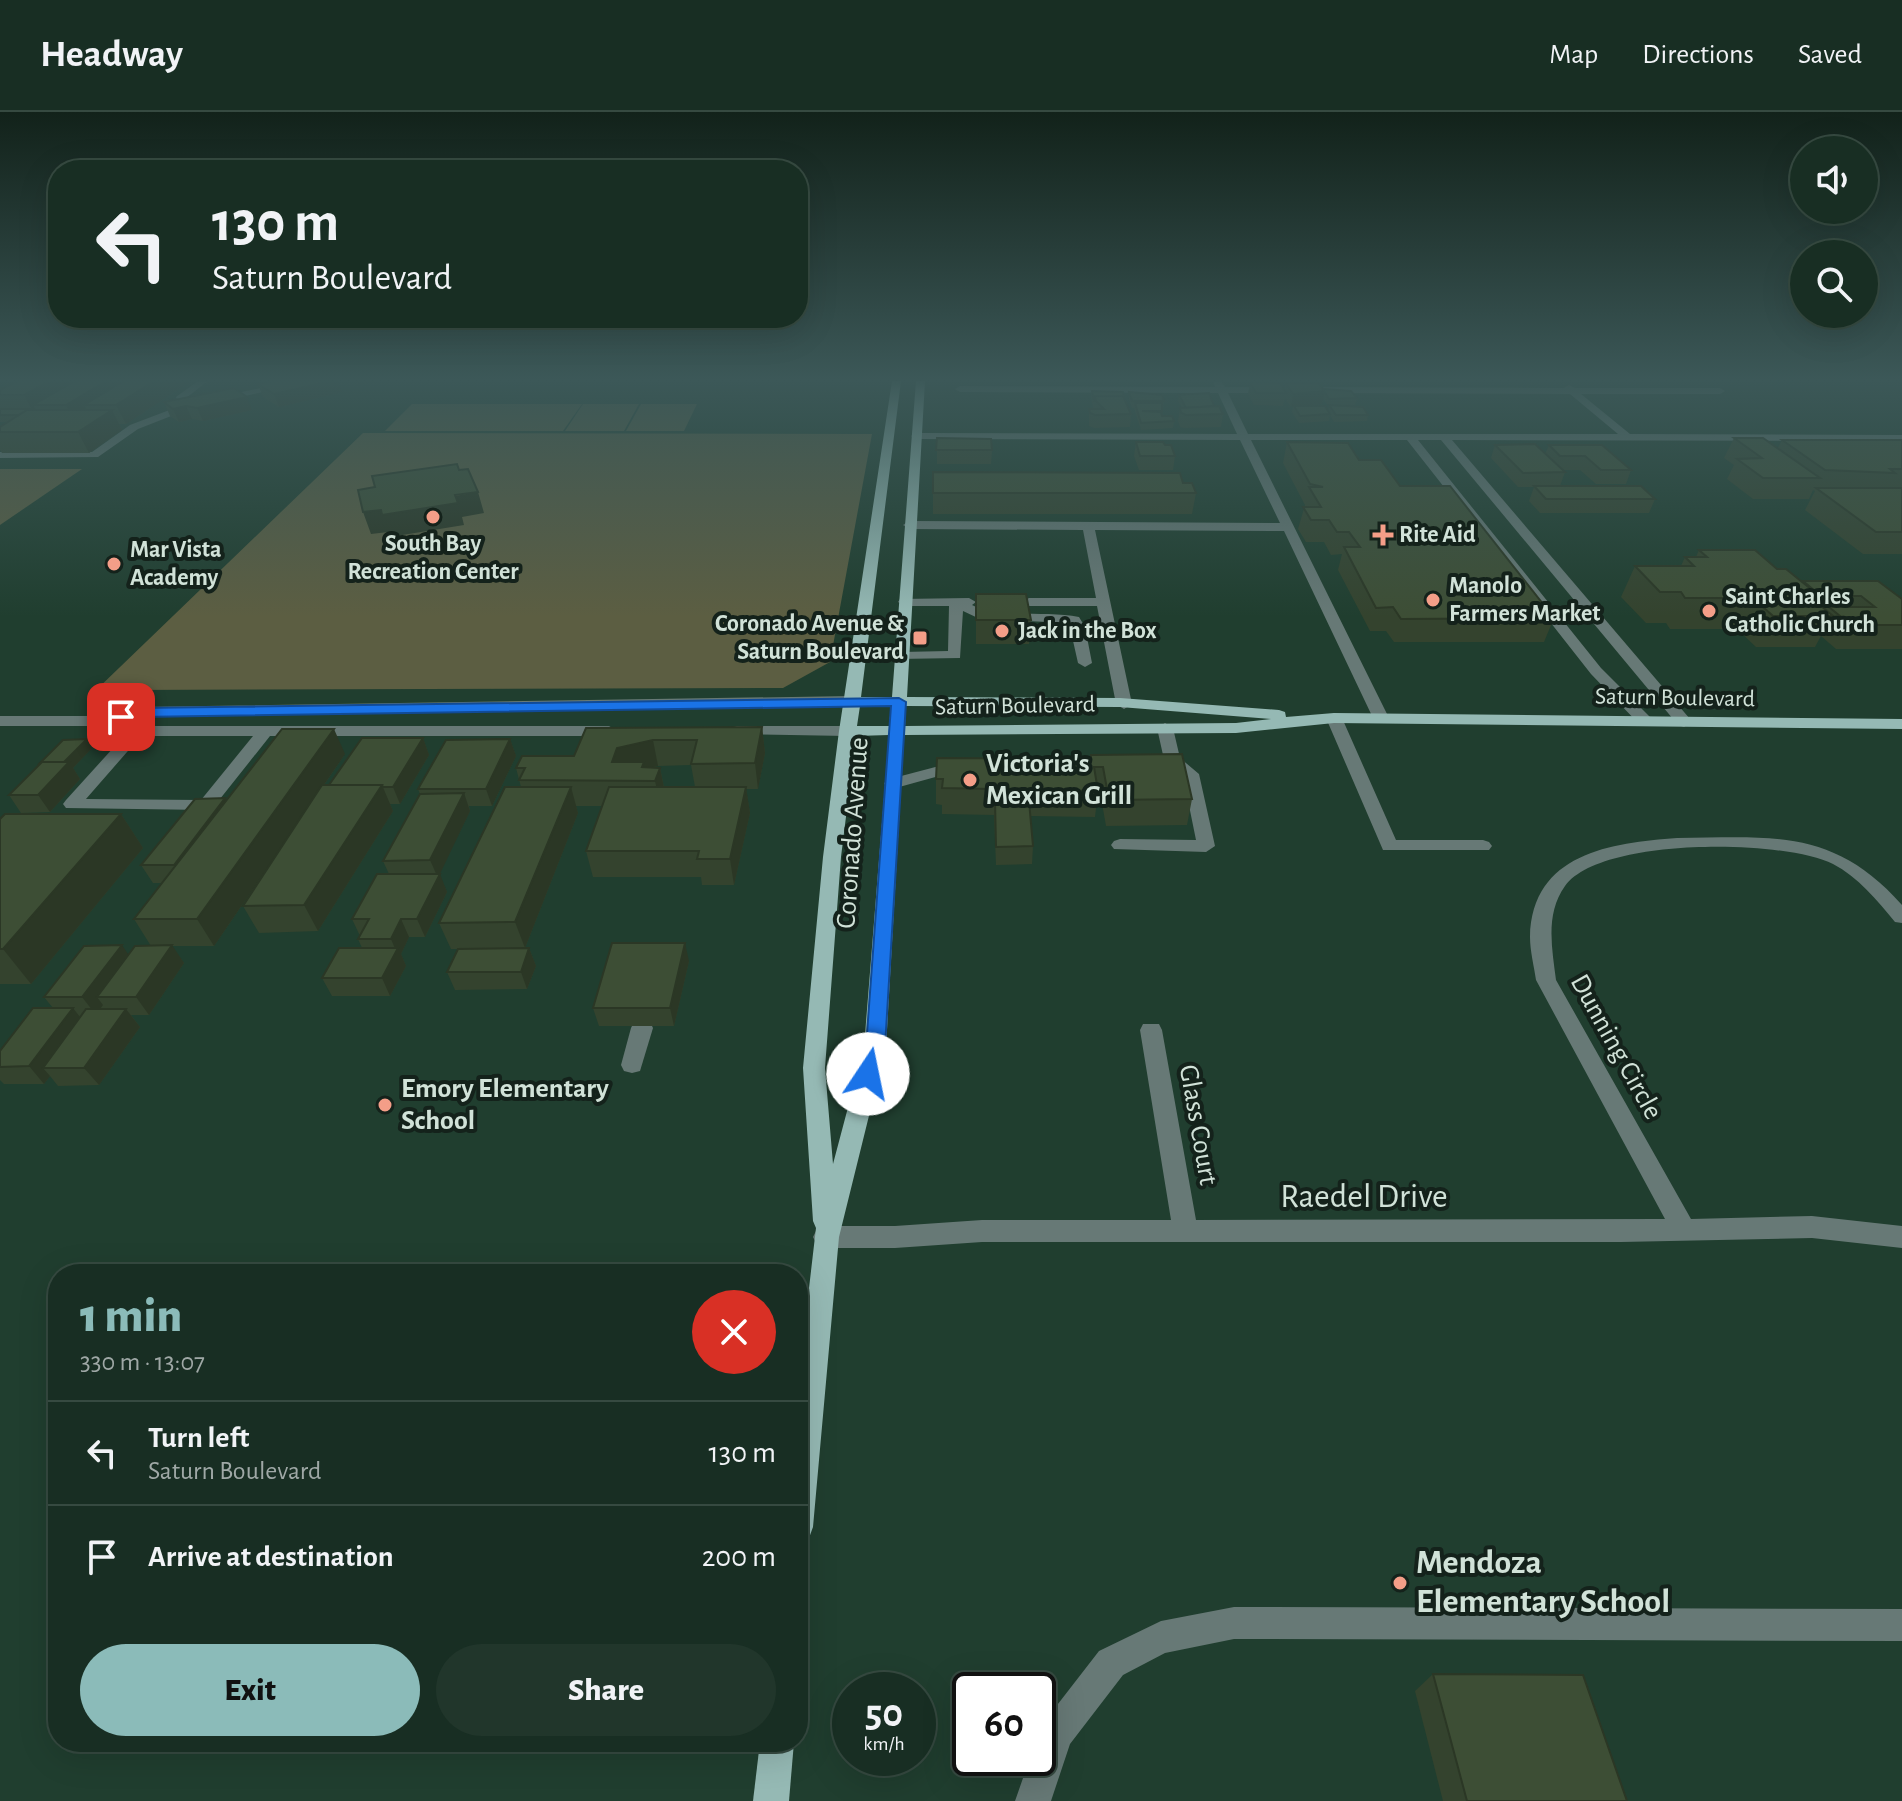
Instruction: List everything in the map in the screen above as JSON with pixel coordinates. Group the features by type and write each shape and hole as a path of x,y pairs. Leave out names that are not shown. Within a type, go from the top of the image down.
{"main road":[{"name":"Coronado Avenue","path":"826,1237 814,1068 832,857 847,731 887,460"},
{"name":"Coronado Avenue","path":"808,1423 826,1237 875,1047 914,460"},
{"name":"Saturn Boulevard","path":"852,701 1229,708 1304,719"},
{"name":"Saturn Boulevard","path":"847,731 1236,728 1334,718 1902,724"},
{"path":"771,1801 776,1752"}],"street":[{"path":"1257,460 1381,718"},
{"path":"1428,460 1596,671 1646,722"},
{"path":"1463,460 1684,722"},
{"path":"909,525 1289,527"},
{"path":"1088,526 1124,704"},
{"path":"905,602 1103,602"},
{"path":"902,656 955,655 956,602"},
{"path":"956,602 980,615 1053,616 1074,620 1085,663"},
{"name":"Saturn Boulevard","path":"0,721 104,721 137,712 852,701"},
{"path":"1334,718 1389,846 1483,846"},
{"name":"Saturn Boulevard","path":"104,721 119,731 626,731"},
{"path":"1165,728 1172,760"},
{"path":"138,730 72,804 206,805 265,731"},
{"name":"Saturn Boulevard","path":"720,731 847,731"},
{"path":"1120,845 1206,846 1191,774 1172,760 1141,761"},
{"path":"892,784 974,762"},
{"name":"Dunning Circle","path":"1684,1230 1546,980 1538,934 1547,895 1558,881 1580,865 1599,855 1629,847 1781,843 1821,853 1853,868 1866,877 1902,917"},
{"path":"632,1065 642,1028"},
{"name":"Glass Court","path":"1151,1030 1185,1230"},
{"name":"Raedel Drive","path":"826,1237 895,1237 982,1231 1812,1227 1902,1237"},
{"path":"1033,1801 1056,1734 1111,1663 1161,1637 1234,1623 1902,1625"}],"green space":[{"path":"335,460 867,460 830,662 783,688 128,690 92,694"},
{"path":"0,469 82,469 0,525"}],"building":[{"path":"1297,460 1381,460 1400,486 1450,486 1554,618 1401,619 1393,607 1376,608 1344,547 1360,547 1349,532 1337,532 1329,520 1311,520 1303,507 1321,507 1309,487 1323,487 1310,484"},
{"path":"1510,460 1552,460 1565,472 1523,473"},
{"path":"1589,460 1619,460 1631,470 1601,470"},
{"path":"1738,460 1794,460 1820,478 1763,478"},
{"path":"1810,460 1902,460 1902,469 1890,469 1895,473 1825,470"},
{"path":"457,464 459,470 468,469 478,492 455,495 458,503 382,515 381,510 363,512 358,490 375,487 372,476"},
{"path":"933,472 1180,473 1183,483 1192,483 1196,493 933,493"},
{"path":"1534,486 1641,486 1655,499 1546,499"},
{"path":"1816,488 1902,488 1902,532 1876,532"},
{"path":"1699,550 1755,550 1777,569 1786,569 1817,594 1807,594 1833,616 1773,616 1753,598 1685,598 1681,592 1660,592 1635,566 1694,566 1685,557 1707,557"},
{"path":"1803,581 1878,581 1902,599 1902,625 1851,625 1829,607 1875,607 1861,596 1821,596"},
{"path":"976,594 1026,594 1031,620 976,620"},
{"path":"762,727 755,763 691,764 697,740 653,740 617,748 612,762 644,762 642,767 660,768 655,781 519,780 525,768 516,768 522,756 574,756 586,728"},
{"path":"282,729 334,729 197,919 134,919"},
{"path":"362,738 423,738 393,787 329,785"},
{"path":"87,739 64,762 42,762 38,765 63,740"},
{"path":"510,739 486,789 418,789 446,740"},
{"path":"1182,754 1192,799 1109,800 1103,767 1094,767 1098,791 942,788 943,779 936,779 937,758 1091,759 1091,755"},
{"path":"42,762 69,762 38,795 9,795"},
{"path":"322,785 382,785 304,905 243,906"},
{"path":"505,787 571,787 515,922 439,923"},
{"path":"609,787 746,787 730,859 697,859 699,851 586,851"},
{"path":"464,793 430,860 383,861 420,794"},
{"path":"225,798 174,865 141,865 195,799"},
{"path":"995,801 1029,801 1033,846 996,847"},
{"path":"5,814 121,814 0,949 0,819"},
{"path":"377,874 440,874 417,919 401,919 391,939 358,939 369,919 352,919"},
{"path":"612,943 685,943 670,1008 593,1008"},
{"path":"122,945 82,997 44,997 84,946"},
{"path":"172,945 136,997 97,997 135,946"},
{"path":"339,948 398,948 382,978 322,978"},
{"path":"529,948 521,972 447,972 458,949"},
{"path":"33,1008 73,1008 29,1066 0,1067 0,1051"},
{"path":"86,1009 126,1009 84,1068 43,1068"},
{"path":"1433,1674 1583,1675 1627,1801 1467,1801"}],"place":[{"name":"South Bay Recreation Center","path":"433,517"},
{"name":"Rite Aid","path":"1383,535"},
{"name":"Mar Vista Academy","path":"114,564"},
{"name":"Manolo Farmers Market","path":"1433,600"},
{"name":"Saint Charles Catholic Church","path":"1709,611"},
{"name":"Jack in the Box","path":"1002,631"},
{"name":"Coronado Avenue & Saturn Boulevard","path":"920,638"},
{"name":"Victoria's Mexican Grill","path":"970,780"},
{"name":"Emory Elementary School","path":"385,1105"},
{"name":"Mendoza Elementary School","path":"1400,1583"}],"route":[{"path":"121,717 137,712 899,702 875,1047 868,1074"}]}
